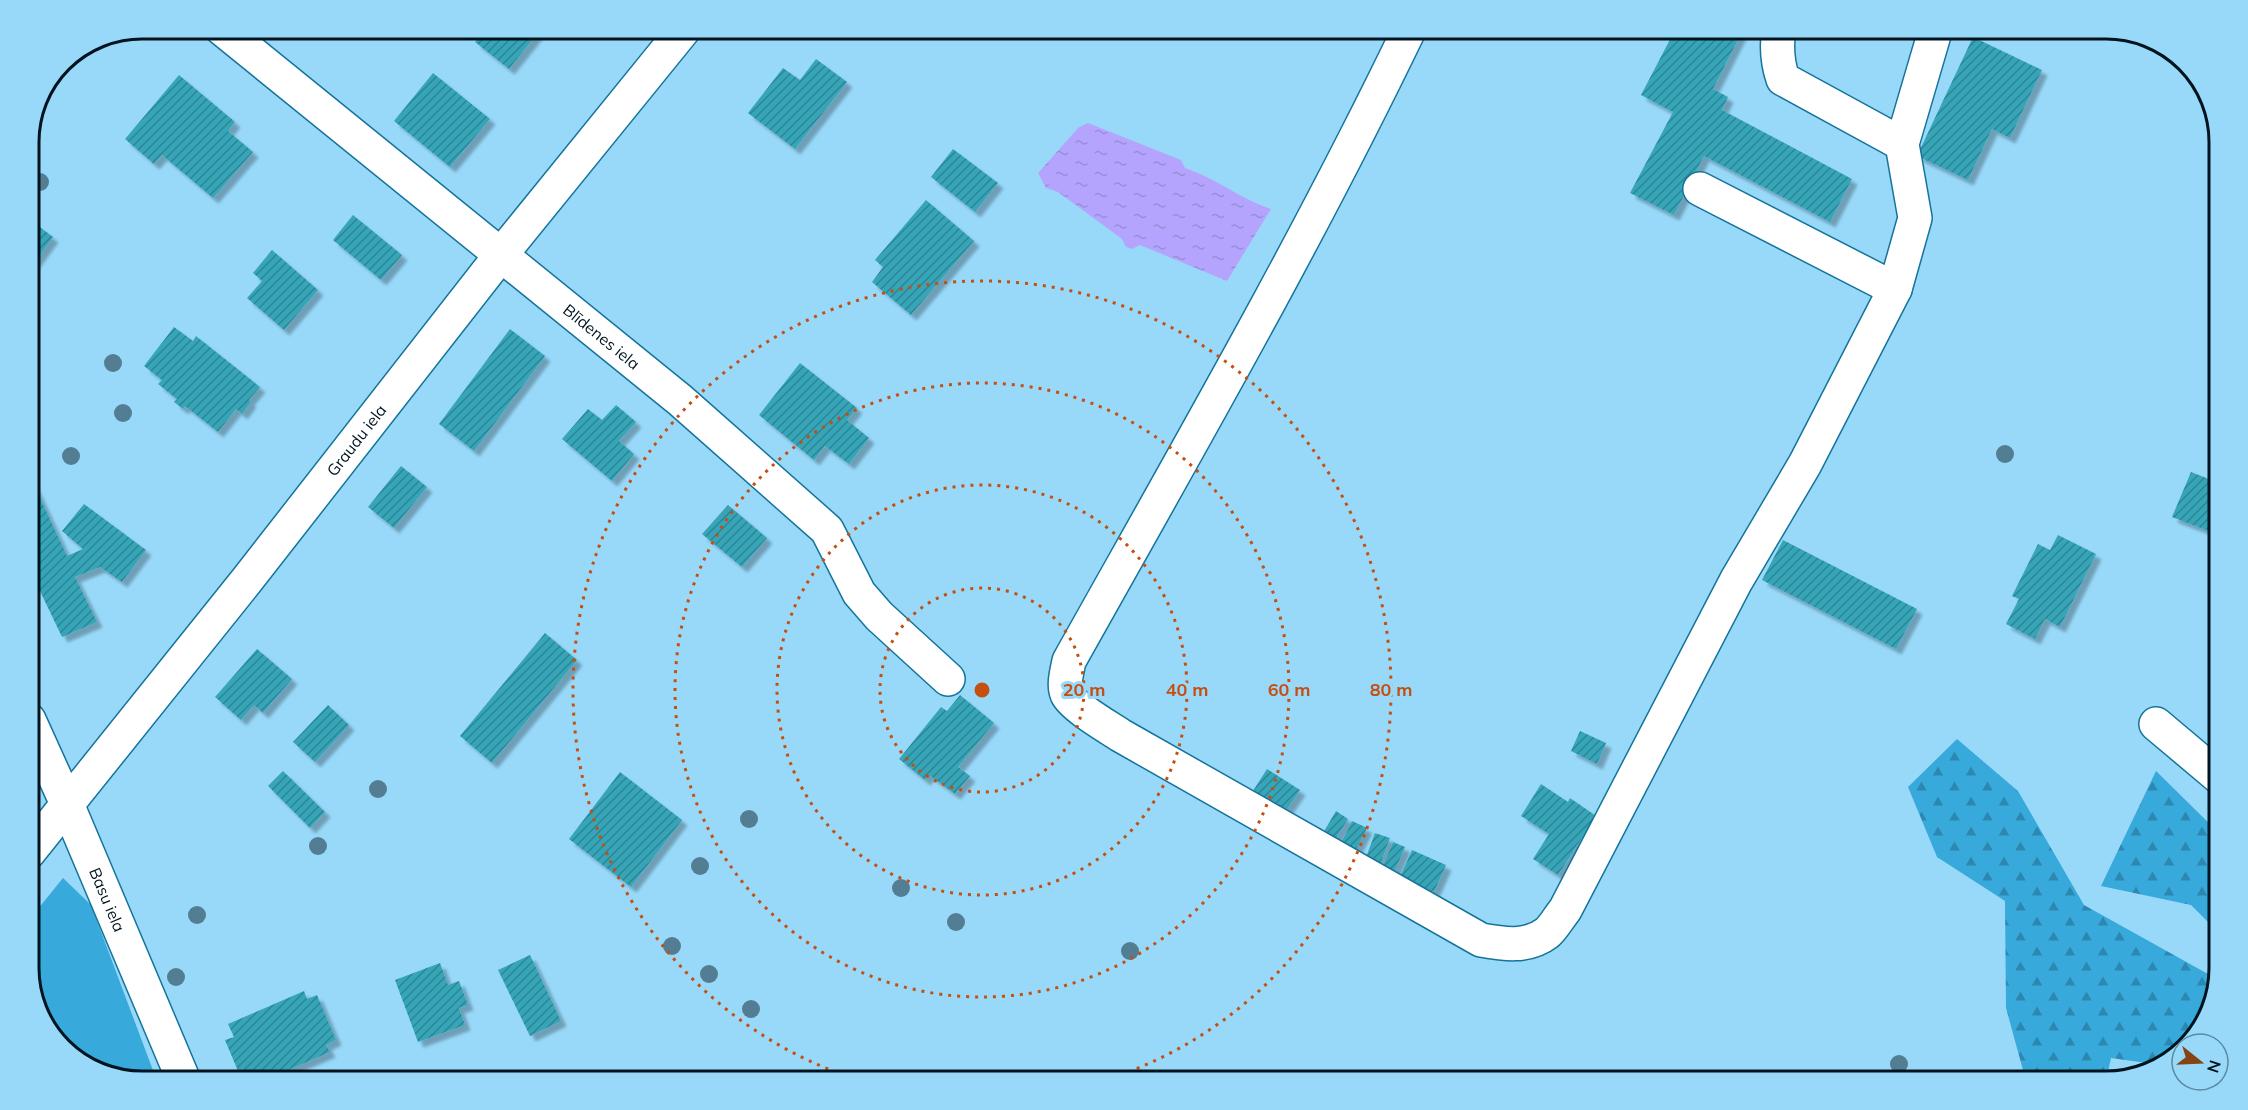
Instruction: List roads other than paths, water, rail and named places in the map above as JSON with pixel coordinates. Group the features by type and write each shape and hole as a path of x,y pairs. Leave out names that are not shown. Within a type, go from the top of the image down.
{"street":[{"name":"Blīdenes iela","path":"234,39 680,400 827,530 858,593 879,616 948,679"},
{"name":"Graudu iela","path":"39,839 247,580 500,256 676,39"},
{"path":"1405,39 1362,127 1260,319 1069,661 1066,677 1067,695 1080,708 1120,735 1481,940 1507,945 1528,943 1547,933 1565,910 1736,580 1806,464 1895,289 1915,218 1902,144 1933,39"},
{"path":"1778,39 1777,63 1782,80 1902,144"},
{"path":"1700,189 1895,289"},
{"path":"2156,724 2209,769"},
{"name":"Basu iela","path":"39,742 179,1071"}],"water":[{"path":"1088,123 1181,160 1185,168 1271,209 1227,281 1140,245 1132,249 1126,247 1122,239 1058,192 1046,188 1038,173 1079,127"}]}
